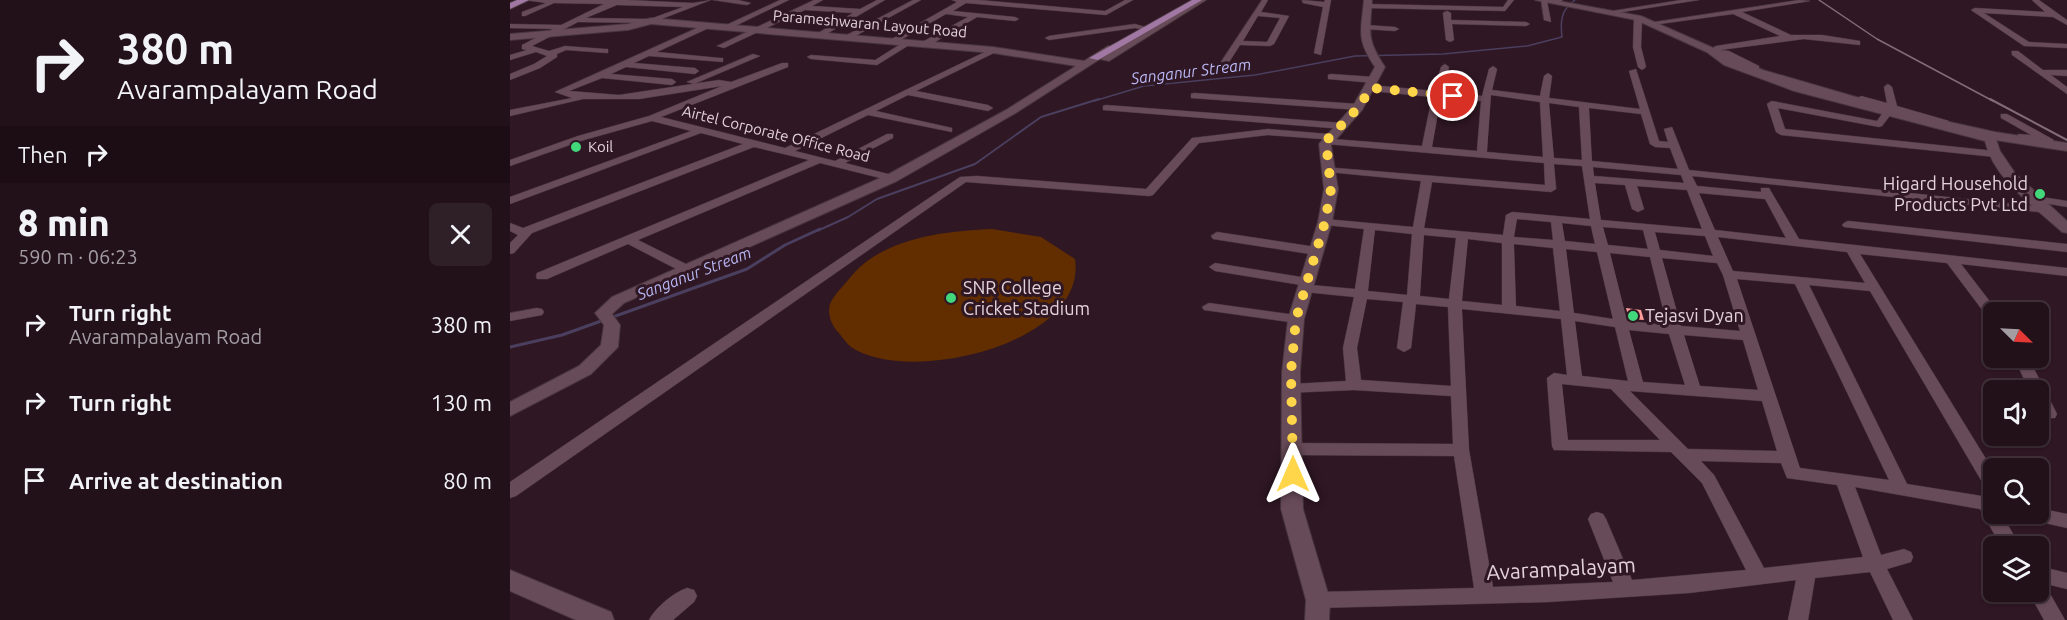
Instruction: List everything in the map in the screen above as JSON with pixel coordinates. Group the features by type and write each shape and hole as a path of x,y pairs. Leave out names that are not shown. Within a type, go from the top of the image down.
{"main road":[{"path":"510,5 520,0"},
{"path":"510,5 526,0"},
{"path":"1091,62 1198,0"}],"street":[{"path":"526,0 620,1 692,6"},
{"path":"510,26 576,20 651,21 708,0"},
{"path":"716,0 747,3"},
{"path":"726,27 786,0"},
{"path":"721,46 820,0"},
{"path":"820,34 882,0"},
{"path":"899,0 917,1"},
{"path":"956,0 1001,2 1031,7 1106,13 1130,0"},
{"path":"894,40 966,0"},
{"path":"1031,7 1041,0"},
{"path":"510,410 585,370 609,346 609,320 603,313 618,300 892,178 1052,86 1145,28 1198,0"},
{"path":"1091,62 1198,0"},
{"path":"1221,68 1265,0 1255,0"},
{"path":"1305,0 1305,2 1327,3 1318,53"},
{"path":"1317,620 1318,600 1292,509 1291,389 1296,319 1325,222 1331,189 1328,139 1359,107 1380,67 1367,48 1368,3 1444,4 1505,9 1510,0"},
{"path":"1545,1 1560,0"},
{"path":"1610,12 1696,0"},
{"path":"2035,0 2040,6 2067,22"},
{"path":"525,14 557,1"},
{"path":"576,20 620,1"},
{"path":"847,37 917,1"},
{"path":"1545,1 1638,18 1776,79 1915,118 2067,149"},
{"path":"1545,1 1548,20"},
{"path":"1652,23 1808,1"},
{"path":"1444,4 1450,40"},
{"path":"803,7 861,12"},
{"path":"2054,15 1975,10 2027,44 2067,46"},
{"path":"1733,11 1790,38"},
{"path":"944,12 1015,19"},
{"path":"1239,43 1270,44 1284,16 1257,14"},
{"path":"927,44 976,15"},
{"path":"1638,18 1638,69 1645,112 1655,144 1674,145"},
{"name":"Parameshwaran Layout Road","path":"511,38 628,27 651,21 894,40 1091,62"},
{"path":"1448,22 1526,24"},
{"path":"510,77 537,66 554,55 525,47 550,34 560,23"},
{"path":"581,99 559,92 602,75 708,25"},
{"path":"1048,38 1135,26 1145,28"},
{"path":"1366,27 1395,28"},
{"path":"1712,51 1790,38 1821,36 1857,43"},
{"path":"811,57 877,63 910,42"},
{"path":"548,54 565,48 605,51"},
{"path":"510,58 535,50"},
{"path":"785,152 993,50"},
{"path":"1712,51 1725,62 1752,74 1991,139 2067,149"},
{"path":"2015,52 2067,91"},
{"path":"649,53 720,60"},
{"path":"510,113 581,99 614,100 669,87 756,56"},
{"path":"626,64 695,71"},
{"path":"510,163 581,138 652,118 785,65"},
{"path":"1426,150 1445,67"},
{"path":"1482,154 1486,95 1493,69"},
{"path":"2040,72 2067,73"},
{"path":"602,75 669,87 719,83 732,85"},
{"path":"1328,169 1551,189 1544,100 1548,76"},
{"path":"1330,77 1437,94 1544,100 1645,112"},
{"path":"1888,87 1890,110 1879,124 1772,104 1781,132 1995,154"},
{"path":"907,92 988,108"},
{"path":"1194,96 1359,107"},
{"path":"1584,105 1587,164 1596,222 1636,385"},
{"path":"1106,108 1343,126"},
{"path":"1890,110 1972,128 2049,140 2004,116"},
{"path":"867,112 949,130"},
{"name":"Airtel Corporate Office Road","path":"652,118 892,178"},
{"path":"1669,129 1729,275 1793,474 1843,479 1902,490 1983,498"},
{"path":"510,201 701,130"},
{"path":"510,491 964,179 1149,193 1196,140 1268,132 1426,150 1760,180 2048,210"},
{"path":"836,164 890,136"},
{"path":"1991,139 1995,154 2020,186 2067,229"},
{"path":"522,232 752,144"},
{"path":"510,154 524,158"},
{"path":"542,276 818,160"},
{"path":"1404,348 1418,231 1427,178"},
{"path":"1590,179 1767,196"},
{"path":"1760,180 1795,243"},
{"path":"1630,182 1638,209"},
{"path":"2036,200 2067,204"},
{"path":"1509,310 1508,239 1512,215 1710,233 2067,272"},
{"path":"1556,218 1561,244 1575,380"},
{"path":"1325,222 1721,260"},
{"path":"1848,225 2067,248"},
{"path":"510,226 526,234 510,250"},
{"path":"1354,386 1350,348 1361,294 1370,226"},
{"path":"1648,227 1675,330 1694,390"},
{"path":"1462,235 1455,304 1461,450 1485,597"},
{"path":"1217,236 1316,251"},
{"path":"629,240 686,269"},
{"path":"1851,249 1983,485"},
{"path":"1950,259 1983,302"},
{"path":"1215,267 1361,294 1675,330 1748,336"},
{"path":"1729,275 1874,288"},
{"path":"1800,280 1902,490"},
{"path":"1209,307 1296,319"},
{"path":"510,317 537,312"},
{"path":"1768,396 1615,385 1554,378 1560,446 1788,457"},
{"path":"1615,385 1708,479 1759,577"},
{"path":"1291,389 1354,386 1459,391"},
{"path":"1293,449 1461,450"},
{"path":"1843,479 1875,564 1903,620"},
{"path":"2049,517 2067,521"},
{"path":"1597,519 1626,590"},
{"name":"Avarampalayam","path":"1318,600 1485,597 1626,590 1875,564 1904,557"},
{"path":"1798,620 1807,572"},
{"path":"2049,577 2067,582"},
{"path":"510,580 602,620"},
{"path":"659,620 687,596"},
{"path":"2044,602 2055,620"}],"shaded area":[{"name":"SNR College Cricket Stadium","path":"992,229 1041,237 1075,259 1071,289 1054,314 1025,334 989,349 950,359 912,362 878,358 851,347 834,327 829,312 831,301 862,265 878,254 914,239 954,232"}],"building":[{"path":"1626,308 1641,310 1644,320 1629,319"}],"waterway":[{"name":"Sanganur Stream","path":"1094,101 1144,86 1255,75 1355,56 1443,54 1527,46 1562,37 1562,16 1575,0"},
{"name":"Sanganur Stream","path":"817,231 848,217 877,199 975,164 1041,117 1099,99"},
{"name":"Sanganur Stream","path":"610,318 747,269 785,245 820,229"},
{"name":"Sanganur Stream","path":"510,347 562,335 604,320"}],"railway":[{"path":"1819,0 1877,39 1993,101"},
{"path":"1990,99 2067,140"}],"place":[{"name":"Koil","path":"576,147"},
{"name":"Higard Household Products Pvt Ltd","path":"2040,194"},
{"name":"SNR College Cricket Stadium","path":"951,298"},
{"name":"Tejasvi Dyan","path":"1633,316"}],"route":[{"path":"1293,474 1291,372 1296,319 1325,222 1331,189 1326,141 1343,126 1371,88 1453,96"}]}
